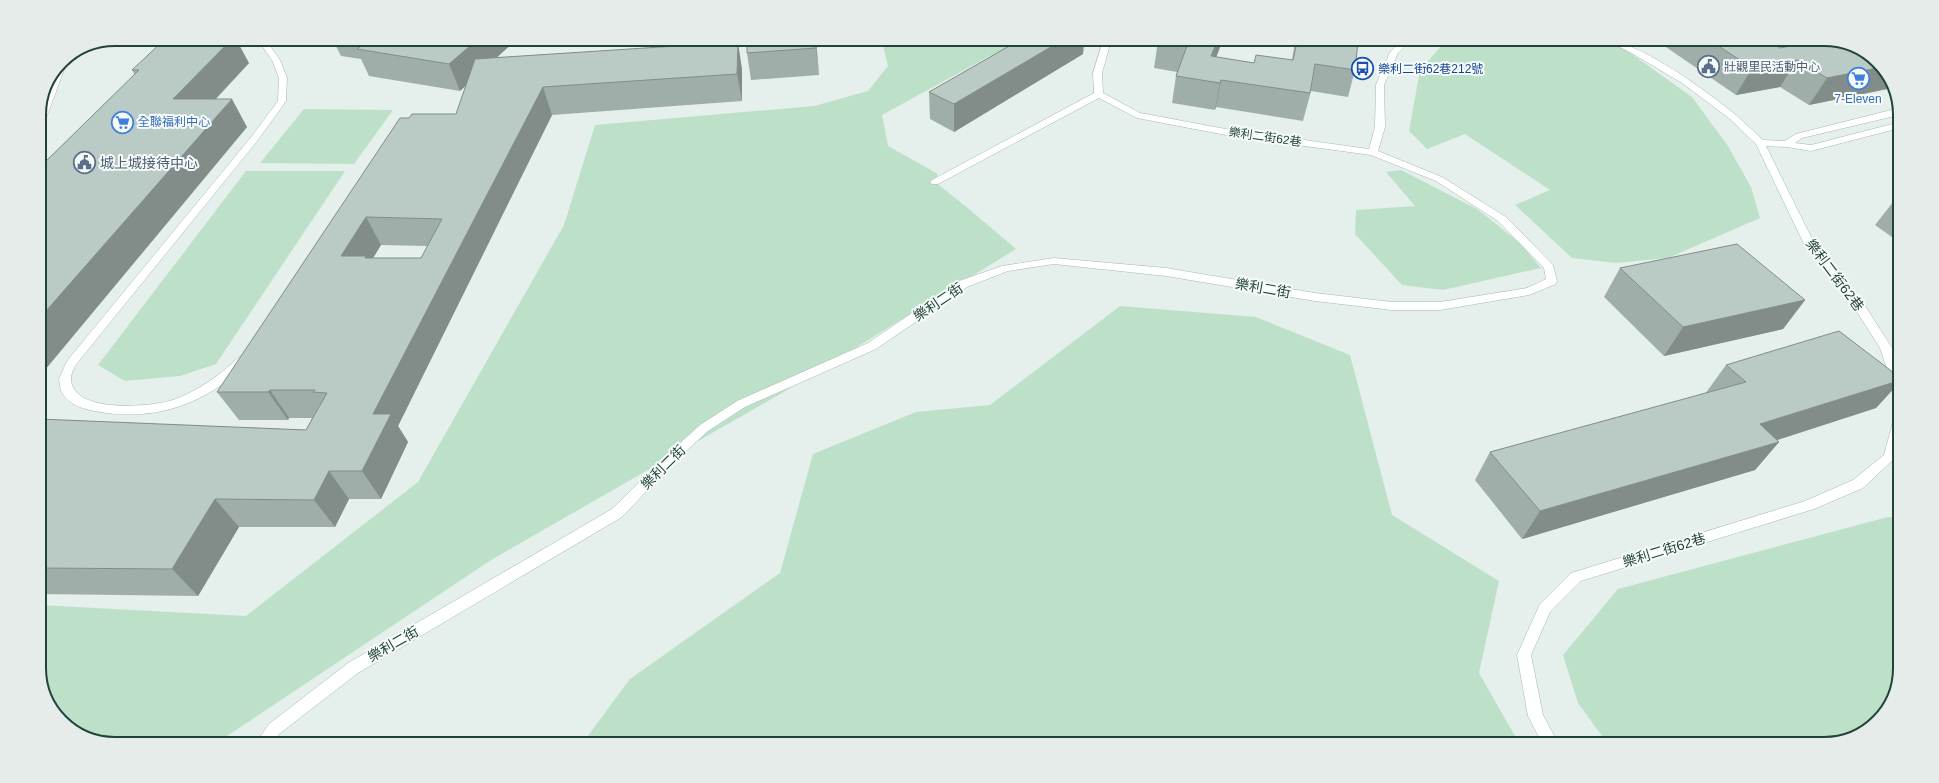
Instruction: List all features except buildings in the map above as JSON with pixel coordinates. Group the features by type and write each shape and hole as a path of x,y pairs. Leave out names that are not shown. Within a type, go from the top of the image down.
{"street":[{"path":"253,350 233,370 215,384 194,396 173,404 149,408 121,410 97,408 79,402 68,393 65,379 70,367 91,338 255,138 282,101 283,78 276,60 266,46"},
{"path":"935,182 1099,94 1096,80 1105,46"},
{"path":"1373,152 1380,127 1380,85 1394,52 1401,46"},
{"name":"樂利二街62巷","path":"1623,46 1631,49 1685,80 1733,116 1760,144 1808,242 1856,301 1886,348 1893,369"},
{"path":"47,104 55,82"},
{"name":"樂利二街62巷","path":"1099,94 1137,114 1231,133 1373,152"},
{"path":"1787,144 1799,136 1893,114"},
{"path":"1760,144 1787,144 1811,148 1893,127"},
{"name":"樂利二街","path":"268,737 274,729 353,668 617,513 671,458 704,428 741,404 872,346 963,284 999,270 1054,261 1166,272 1315,297 1392,306 1440,306 1529,291 1552,281 1549,267 1502,219 1439,179 1373,152"},
{"name":"樂利二街62巷","path":"1547,737 1536,716 1524,655 1545,608 1576,577 1809,505 1858,484 1890,457 1893,445"}],"green space":[{"path":"883,46 1018,46 988,57 882,115 888,146 938,174 935,182 1016,249 782,393 491,560 226,737 102,736 81,728 66,717 60,710 53,698 47,681 46,605 246,616 418,482 564,225 595,125 814,106 868,91 888,66"},
{"path":"1441,46 1620,46 1692,97 1728,146 1751,187 1760,218 1668,258 1616,263 1572,258 1515,205 1550,190 1465,134 1427,149 1409,131 1420,70"},
{"path":"304,109 393,110 354,164 260,163"},
{"path":"1401,170 1477,209 1520,243 1541,268 1443,290 1402,285 1355,234 1356,210 1415,206 1386,172"},
{"path":"246,171 345,171 216,364 180,376 125,381 98,365"},
{"path":"1120,306 1256,317 1350,355 1392,515 1499,581 1479,673 1516,737 587,737 630,679 780,573 813,454 916,412 990,405"},
{"path":"1888,517 1893,518 1893,668 1886,698 1879,710 1869,720 1854,730 1837,736 1603,737 1578,703 1563,655 1618,589"}],"place":[{"name":"壯觀里民活動中心","path":"1708,67"},
{"name":"樂利二街62巷212號","path":"1362,69"},
{"name":"7-Eleven","path":"1858,78"},
{"name":"全聯福利中心","path":"122,122"},
{"name":"城上城接待中心","path":"85,163"}]}
